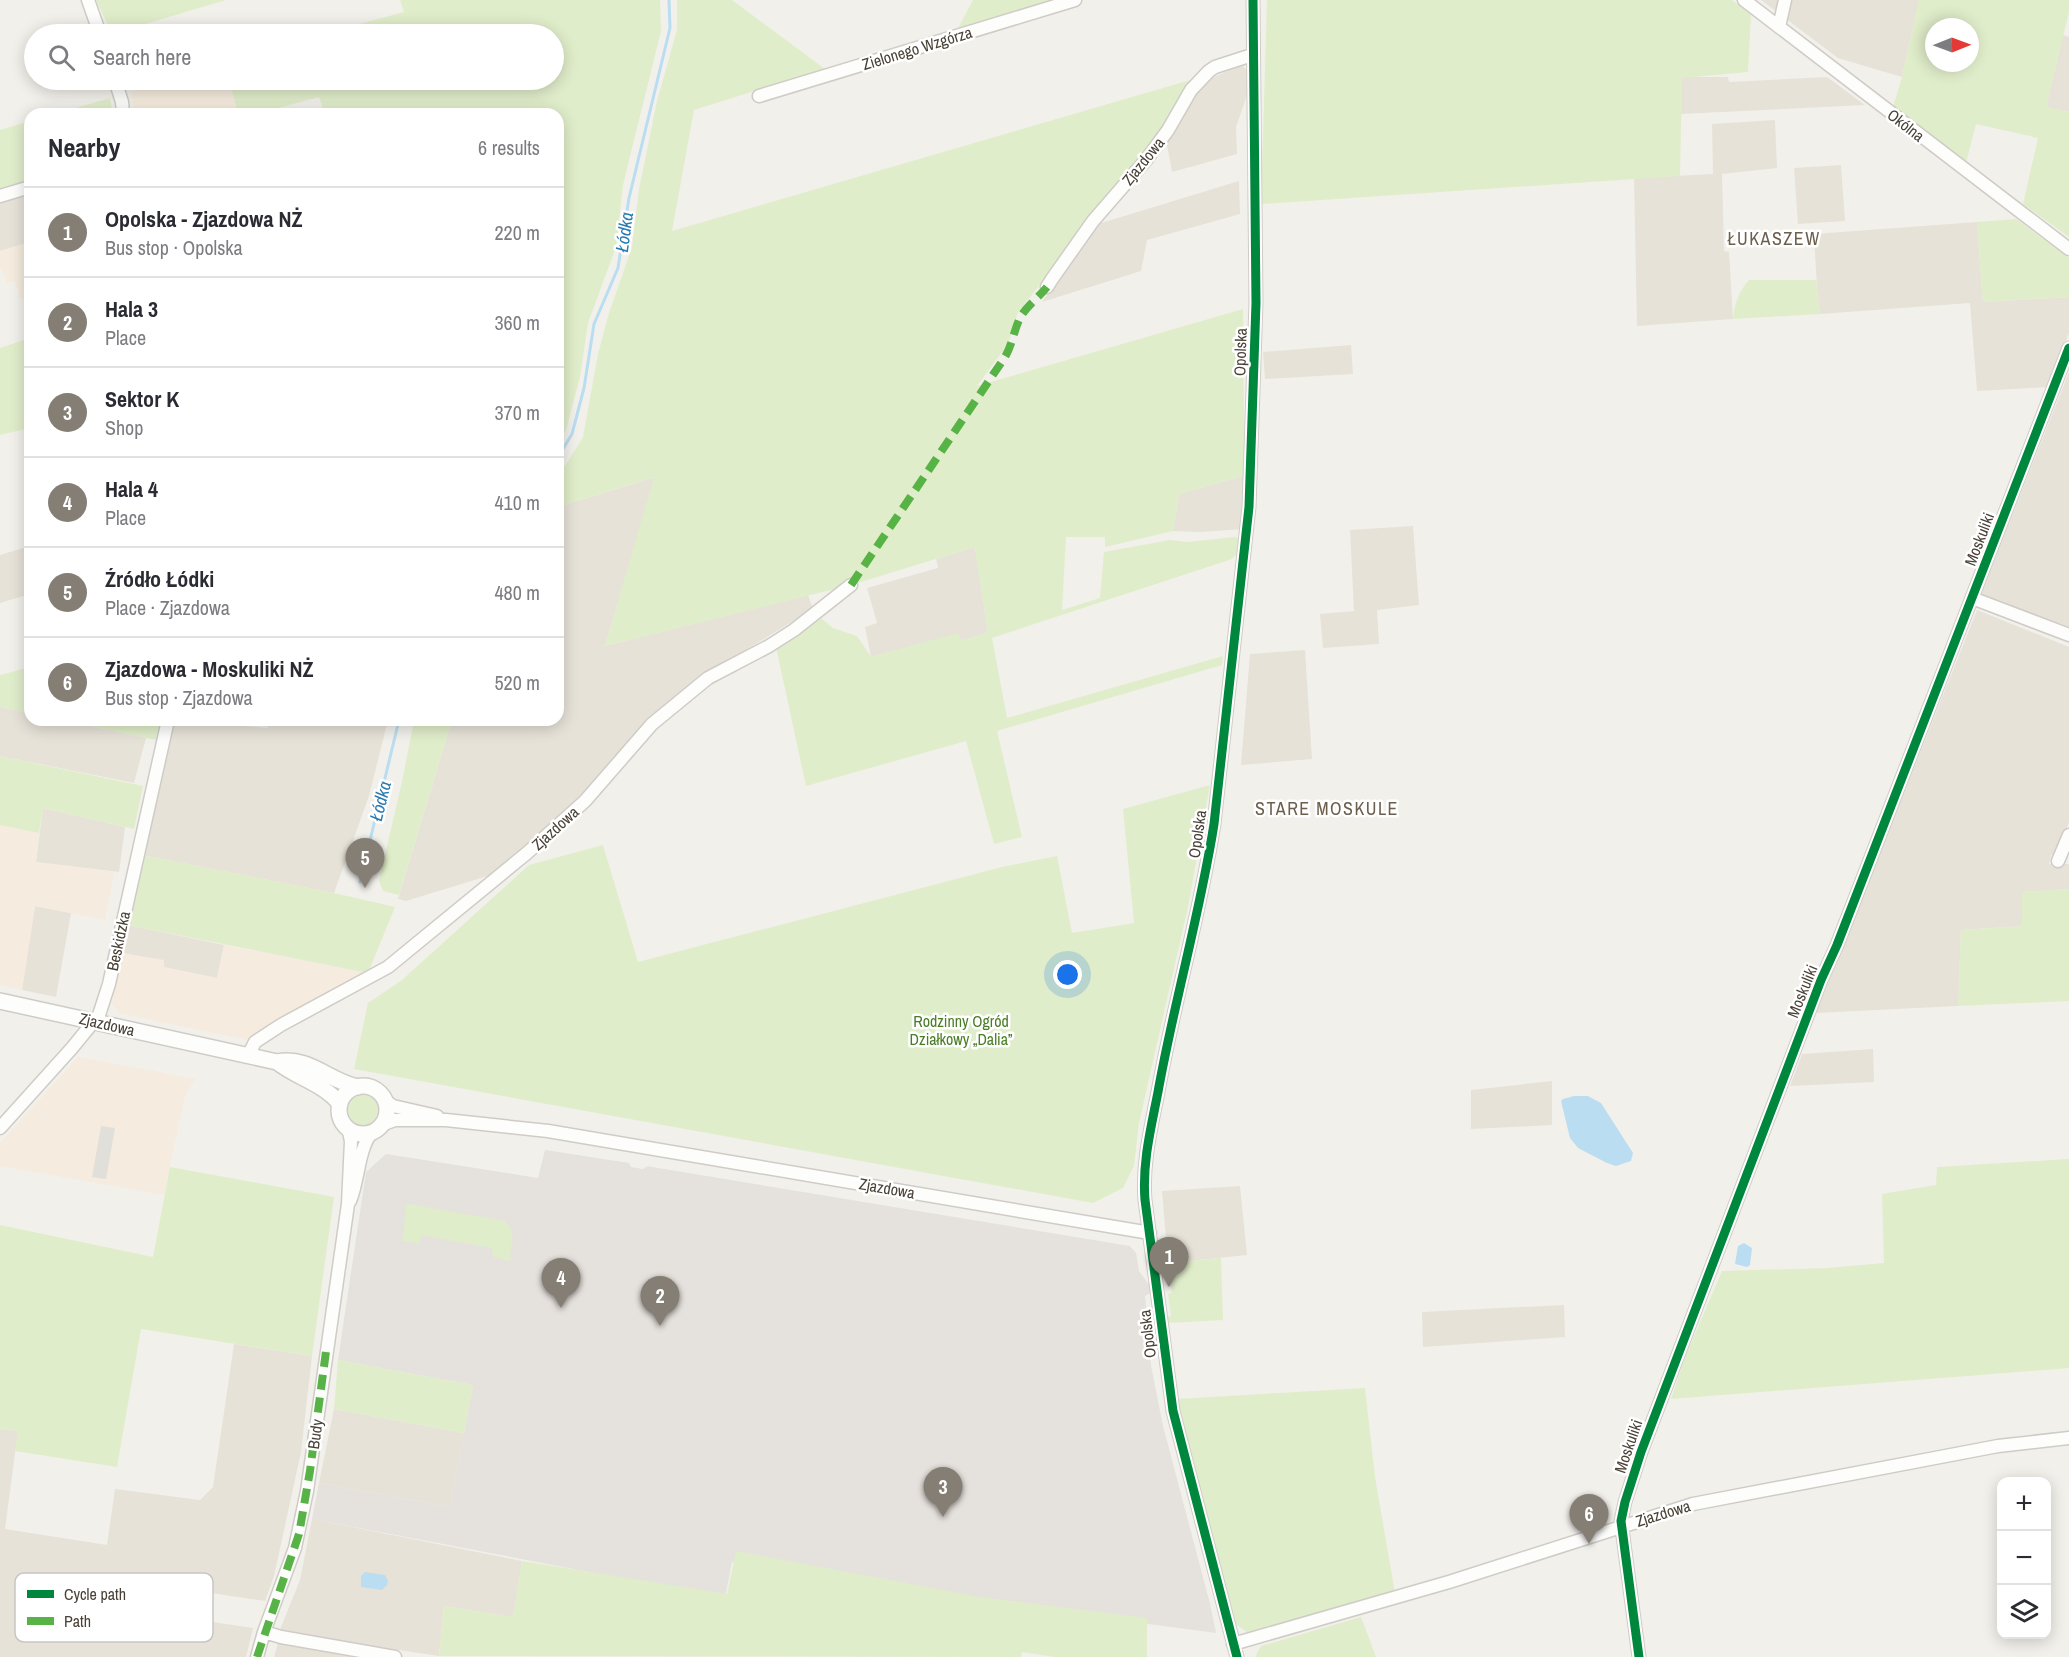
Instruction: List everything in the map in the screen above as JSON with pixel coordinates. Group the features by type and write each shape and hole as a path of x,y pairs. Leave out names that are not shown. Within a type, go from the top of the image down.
{"street":[{"path":"88,0 96,24"},
{"name":"Zielonego Wzgórza","path":"759,96 1074,0"},
{"name":"Opolska","path":"1238,1657 1173,1411 1145,1200 1144,1169 1162,1065 1206,875 1214,824 1249,507 1256,303 1253,0"},
{"name":"Okólna","path":"1744,0 2069,249"},
{"path":"1779,27 1785,0"},
{"name":"Zjazdowa","path":"1047,287 1093,221 1146,160 1168,130 1191,90 1215,67 1252,55"},
{"path":"118,90 122,108"},
{"path":"0,196 24,189"},
{"name":"Moskuliki","path":"1639,1657 1622,1526 1625,1502 1662,1395 2069,348"},
{"name":"Zjazdowa","path":"248,1056 255,1042 273,1030 388,967 527,853 585,801 652,724 708,678 794,630 851,585"},
{"path":"1972,598 2069,635"},
{"name":"Beskidzka","path":"0,1128 72,1048 101,1010 109,984 167,726"},
{"path":"2058,861 2069,835"},
{"name":"Zjazdowa","path":"0,1001 277,1062 289,1060 303,1063 327,1072 343,1082 358,1086"},
{"name":"Zjazdowa","path":"277,1062 286,1070 317,1085 340,1104"},
{"path":"358,1086 374,1089 384,1100 387,1110 377,1128 362,1133 348,1128 341,1120 340,1104 345,1095 358,1086"},
{"name":"Zjazdowa","path":"384,1100 393,1106 433,1114 446,1120"},
{"name":"Zjazdowa","path":"377,1128 395,1120 446,1120 565,1134 1150,1233"},
{"name":"Budy","path":"257,1657 301,1525 348,1204 351,1141 348,1128"},
{"name":"Budy","path":"348,1204 356,1189 365,1143 377,1128"},
{"name":"Zjazdowa","path":"1233,1644 1427,1589 1709,1500 1998,1446 2069,1438"},
{"path":"264,1632 395,1657"}],"shaded area":[{"path":"1761,0 1919,0 1902,77 1838,58"},
{"path":"2063,35 2069,37 2069,112 2046,107"},
{"path":"1243,66 1247,71 1248,92 1236,127 1237,154 1172,172 1167,145 1182,112 1205,81"},
{"path":"1681,77 1728,77 1729,82 1827,77 1865,105 1680,114"},
{"path":"137,90 232,90 236,108 133,108 131,92"},
{"path":"1775,120 1777,168 1722,174 1724,251 1729,252 1733,319 1637,326 1634,178 1713,174 1712,124"},
{"path":"1841,165 1845,221 1798,224 1794,168"},
{"path":"1239,181 1240,214 1147,240 1141,271 1042,302 1069,261 1098,224"},
{"path":"24,194 24,244 0,251 0,201"},
{"path":"1977,222 1983,302 2069,297 2069,333 2048,387 1977,391 1970,303 1820,314 1814,234"},
{"path":"24,244 24,298 20,300 15,281 6,283 0,265 0,251"},
{"path":"1351,345 1353,374 1265,379 1263,352"},
{"path":"2069,372 2069,627 1981,594"},
{"path":"1246,475 1243,529 1173,531 1179,494"},
{"path":"655,477 605,646 808,595 813,609 698,679 676,695 603,770 584,799 543,830 494,874 406,901 398,899 450,726 564,726 564,505"},
{"path":"1413,526 1419,605 1377,610 1379,644 1323,648 1320,614 1354,611 1350,530"},
{"path":"975,547 988,633 961,641 958,634 871,657 865,627 877,623 867,588 938,568 936,559"},
{"path":"24,548 24,596 0,603 0,555"},
{"path":"1977,610 2069,647 2069,822 2057,854 2051,855 2049,864 2069,864 2069,889 2023,892 2022,926 1961,930 1958,1006 1816,1013"},
{"path":"1305,650 1312,759 1241,765 1250,654"},
{"path":"0,707 24,712 24,726 90,726 146,738 134,783 0,756"},
{"path":"173,726 268,728 268,726 386,726 369,796 334,893 142,855"},
{"path":"43,808 125,827 119,872 36,862"},
{"path":"0,825 39,833 36,862 114,872 105,920 35,906 22,990 0,985"},
{"path":"35,906 71,913 56,997 22,990"},
{"path":"128,925 224,945 217,978 163,967 164,961 122,953"},
{"path":"224,945 368,973 248,1040 119,1013 112,1004 122,953 164,960 164,967 217,978"},
{"path":"1873,1049 1874,1082 1790,1086 1802,1054"},
{"path":"78,1057 196,1079 186,1093 164,1195 0,1166 0,1143"},
{"path":"1552,1081 1552,1125 1471,1129 1471,1090"},
{"path":"101,1126 115,1128 106,1179 92,1177"},
{"path":"545,1150 629,1163 631,1167 643,1169 648,1166 1130,1246 1136,1253 1139,1271 1152,1289 1152,1292 1145,1296 1151,1366 1163,1426 1216,1633 948,1597 732,1562 725,1598 312,1519 319,1483 450,1507 473,1385 338,1360 366,1172 386,1154 538,1178"},
{"path":"1240,1186 1247,1255 1168,1263 1162,1191"},
{"path":"1564,1305 1565,1337 1423,1347 1422,1312"},
{"path":"234,1344 312,1356 301,1452 274,1576 265,1601 213,1593 213,1573 15,1573 15,1642 213,1642 213,1622 253,1628 246,1657 0,1657 0,1429 18,1431 5,1529 107,1545 115,1489 200,1500 213,1487"},
{"path":"334,1409 464,1433 450,1507 319,1483"},
{"path":"312,1519 522,1561 513,1617 444,1606 439,1656 279,1632 300,1580"},
{"path":"278,1643 362,1657 274,1657"}],"green space":[{"path":"96,0 226,0 146,24 107,24"},
{"path":"400,0 660,0 661,31 623,185 616,247 588,323 580,377 564,433 564,108 323,108 319,97 278,108 236,108 232,90 564,90 564,24 359,24 404,12"},
{"path":"677,0 732,0 825,69 694,110 672,231 1194,79 1148,150 1018,312 1008,344 977,386 1243,309 1246,475 1179,494 1173,531 1105,547 1105,537 1066,537 1062,610 1100,598 1104,552 1170,540 1187,542 1235,537 1242,539 1240,551 1232,559 992,638 1007,718 1223,656 1222,665 997,731 1022,837 994,844 966,741 806,786 776,647 821,618 833,628 857,636 871,657 958,633 961,641 988,633 975,547 851,585 605,646 654,477 564,505 564,467 583,437 598,354 609,313 632,247 639,189 657,101 677,30"},
{"path":"973,0 1059,0 956,32"},
{"path":"1267,0 1732,0 1751,15 1748,72 1682,78 1680,176 1261,204"},
{"path":"1919,0 2069,0 2069,12 2046,107 2069,112 2069,237 2023,204 2038,138 1976,124 1966,163 1893,107"},
{"path":"110,98 112,108 76,108"},
{"path":"24,123 24,186 0,193 0,130"},
{"path":"2016,219 2069,258 2069,297 1983,302 1977,222"},
{"path":"1749,280 1816,280 1820,314 1733,319 1738,298"},
{"path":"24,340 24,429 0,435 0,348"},
{"path":"24,669 24,712 0,707 0,675"},
{"path":"90,726 159,726 156,740"},
{"path":"413,726 450,726 399,895 383,891 379,881"},
{"path":"0,756 143,786 134,829 43,808 39,833 0,825"},
{"name":"Rodzinny Ogród Działkowy „Dalia”","path":"1210,785 1188,907 1139,1123 1134,1166 1123,1188 1093,1203 354,1069 368,1003 402,980 529,865 603,845 638,962 1002,867 1057,856 1072,933 1134,923 1123,809"},
{"path":"142,855 395,907 368,973 128,925"},
{"path":"2069,889 2069,1001 1958,1006 1961,930 2022,926 2022,892"},
{"path":"363,1095 374,1099 378,1110 374,1121 363,1125 352,1121 348,1110 352,1099"},
{"path":"2069,1159 2069,1368 1671,1399 1685,1357 1722,1271 1827,1268 1884,1263 1882,1194 1936,1185 1937,1167"},
{"path":"170,1167 334,1197 312,1356 141,1329 117,1467 15,1451 18,1431 0,1429 0,1225 153,1257"},
{"path":"409,1204 504,1221 512,1233 509,1257 512,1258 509,1261 493,1257 492,1248 421,1235 420,1244 402,1241 406,1210 404,1208"},
{"path":"1221,1258 1223,1320 1166,1323 1166,1317 1171,1316 1168,1294 1172,1293 1171,1286 1167,1286 1165,1263"},
{"path":"338,1360 473,1385 464,1433 334,1409"},
{"path":"1365,1388 1375,1477 1395,1593 1250,1634 1234,1623 1176,1399"},
{"path":"736,1551 980,1597 1147,1618 1147,1657 1054,1657 1022,1652 1021,1657 439,1656 444,1606 513,1617 522,1561 727,1594"},
{"path":"1361,1617 1376,1657 1255,1657 1261,1646"}],"water":[{"path":"1574,1096 1588,1096 1601,1103 1633,1153 1631,1161 1616,1166 1578,1148 1570,1138 1561,1101"},
{"path":"1744,1243 1752,1248 1750,1265 1747,1267 1735,1264 1738,1246"},
{"path":"365,1572 385,1575 387,1585 382,1590 361,1587 361,1576"}],"waterway":[{"name":"Łódka","path":"564,447 572,434 584,388 594,324 618,268 629,198 670,28 669,0"},
{"name":"Łódka","path":"360,882 398,726"}],"marked path":[{"path":"851,585 1005,357 1021,316 1047,287"},
{"path":"257,1657 299,1534 327,1344"}],"cycle path":[{"path":"1237,1657 1173,1411 1144,1186 1150,1132 1202,891 1214,824 1249,507 1256,303 1253,0"},
{"path":"1639,1657 1621,1521 1641,1452 1821,980 1837,945 2069,348"}],"place":[{"name":"Źródło Łódki","path":"365,888"},
{"name":"Opolska - Zjazdowa NŻ","path":"1169,1287"},
{"name":"Hala 4","path":"561,1308"},
{"name":"Hala 3","path":"660,1326"},
{"name":"Sektor K","path":"943,1517"},
{"name":"Zjazdowa - Moskuliki NŻ","path":"1589,1544"}],"district":[{"name":"ŁUKASZEW","path":"1774,238"},
{"name":"STARE MOSKULE","path":"1327,808"}]}
